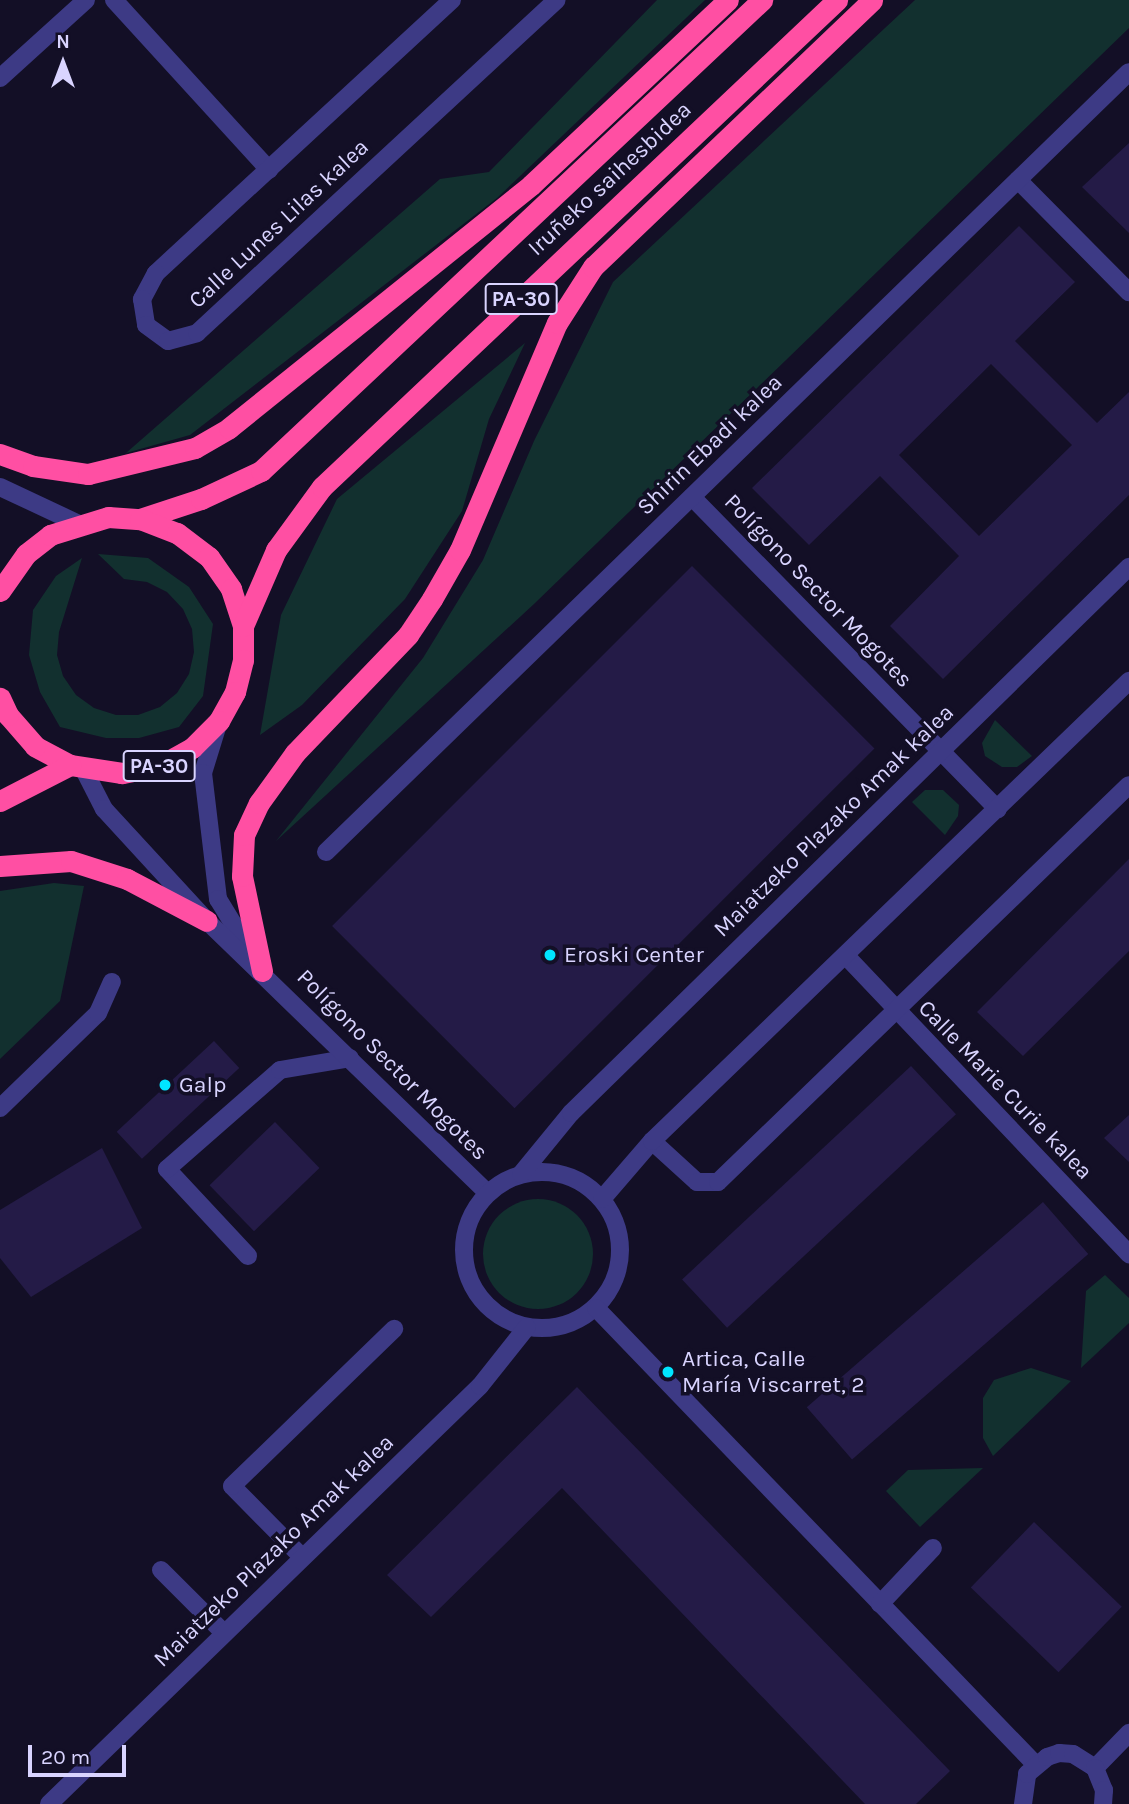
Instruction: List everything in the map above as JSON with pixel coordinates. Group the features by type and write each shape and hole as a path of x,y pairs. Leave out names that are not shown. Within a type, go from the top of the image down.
{"highway":[{"path":"0,454 33,466 88,474 184,452 229,428 531,185 728,0"},
{"name":"Iruñeko saihesbidea","path":"140,520 201,499 261,471 762,0"},
{"name":"Iruñeko saihesbidea","path":"243,626 276,550 323,488 837,0"},
{"path":"262,971 242,876 244,835 259,803 295,753 408,635 432,599 460,550 557,323 593,267 872,0"},
{"name":"PA-30","path":"0,698 8,715 35,746 77,767 122,774 159,766 192,748 219,721 241,671 243,626 231,589 209,557 177,533 140,520 108,517 77,523 50,535 2,577"},
{"path":"0,801 77,767"},
{"path":"0,866 71,861 127,879 207,921"}],"street":[{"path":"0,78 86,0"},
{"path":"114,0 269,170"},
{"name":"Calle Lunes Lilas kalea","path":"452,0 156,273 142,299 146,325 167,341 197,333 556,0"},
{"name":"Shirin Ebadi kalea","path":"326,852 1129,72"},
{"path":"1018,180 1129,292"},
{"path":"0,487 77,523"},
{"name":"Polígono Sector Mogotes","path":"692,497 998,809"},
{"name":"Maiatzeko Plazako Amak kalea","path":"521,1174 571,1113 1129,567"},
{"path":"602,1199 652,1141 847,957 1129,681"},
{"name":"Polígono Sector Mogotes","path":"219,721 203,773 218,899 262,971"},
{"name":"Polígono Sector Mogotes","path":"77,767 104,809 207,921 262,971 488,1193"},
{"path":"652,1141 698,1182 718,1182 1129,785"},
{"name":"Calle Marie Curie kalea","path":"847,957 895,1011 1129,1254"},
{"path":"0,1108 98,1013 112,982"},
{"path":"248,1256 167,1169 280,1070 350,1058"},
{"path":"521,1174 566,1175 602,1199 621,1243 620,1267 611,1289 596,1308 552,1329 527,1327 503,1319 484,1304 467,1272 465,1235 473,1212 488,1193 521,1174"},
{"path":"596,1308 1035,1764"},
{"name":"Maiatzeko Plazako Amak kalea","path":"49,1804 301,1556 480,1385 527,1327"},
{"path":"301,1556 232,1486 394,1329"},
{"path":"880,1604 933,1548"},
{"path":"161,1570 224,1633"},
{"path":"1095,1768 1129,1733"},
{"path":"1023,1804 1022,1787 1035,1764 1059,1753 1073,1754 1095,1768 1104,1790 1103,1804"}],"green space":[{"path":"657,0 705,0 497,198 190,435 126,453 440,179 489,172"},
{"path":"915,0 1129,0 1129,28 534,604 276,841 423,658 483,560 534,441 613,282"},
{"path":"525,343 489,419 462,511 405,599 302,705 260,735 281,615 337,499"},
{"path":"98,554 148,558 189,587 213,624 203,696 179,727 139,738 106,738 60,727 40,692 29,655 33,610 56,576 82,558 59,632 57,655 63,676 76,695 94,708 116,715 138,715 160,707 177,693 189,674 194,652 192,629 183,609 167,592 147,582 124,579"},
{"path":"995,720 1032,756 1017,767 1002,767 985,756 982,743"},
{"path":"925,790 943,790 959,805 958,816 945,835 912,802"},
{"path":"54,883 84,886 60,1001 0,1059 0,891"},
{"path":"538,1199 559,1203 577,1215 589,1233 593,1254 589,1275 577,1293 559,1305 538,1309 517,1305 499,1293 487,1275 483,1254 487,1233 499,1215 517,1203"},
{"path":"1105,1275 1129,1298 1129,1323 1081,1368 1086,1291"},
{"path":"1031,1368 1071,1381 993,1456 983,1438 983,1398 994,1380"},
{"path":"983,1468 920,1527 886,1491 908,1470"}],"building":[{"path":"1129,143 1129,233 1082,187"},
{"path":"1019,226 1075,282 1015,341 1097,423 1129,392 1129,495 943,679 890,626 959,556 880,476 809,545 752,488","holes":["991,364 1072,445 979,536 899,455"]},
{"path":"692,566 874,748 515,1108 332,926"},
{"path":"1129,859 1129,951 1023,1056 977,1012"},
{"path":"214,1041 239,1068 142,1159 117,1132"},
{"path":"911,1066 956,1114 727,1328 682,1279"},
{"path":"1129,1115 1129,1162 1104,1138"},
{"path":"275,1122 319,1168 254,1231 210,1185"},
{"path":"102,1148 142,1228 31,1297 0,1258 0,1210"},
{"path":"1043,1202 1088,1254 852,1459 807,1407"},
{"path":"577,1387 950,1771 916,1804 865,1804 562,1488 431,1617 387,1575"},
{"path":"1034,1522 1122,1607 1059,1672 971,1587"}],"place":[{"name":"Eroski Center","path":"550,955"},
{"name":"Galp","path":"165,1085"},
{"name":"Artica, Calle María Viscarret, 2","path":"668,1372"}]}
